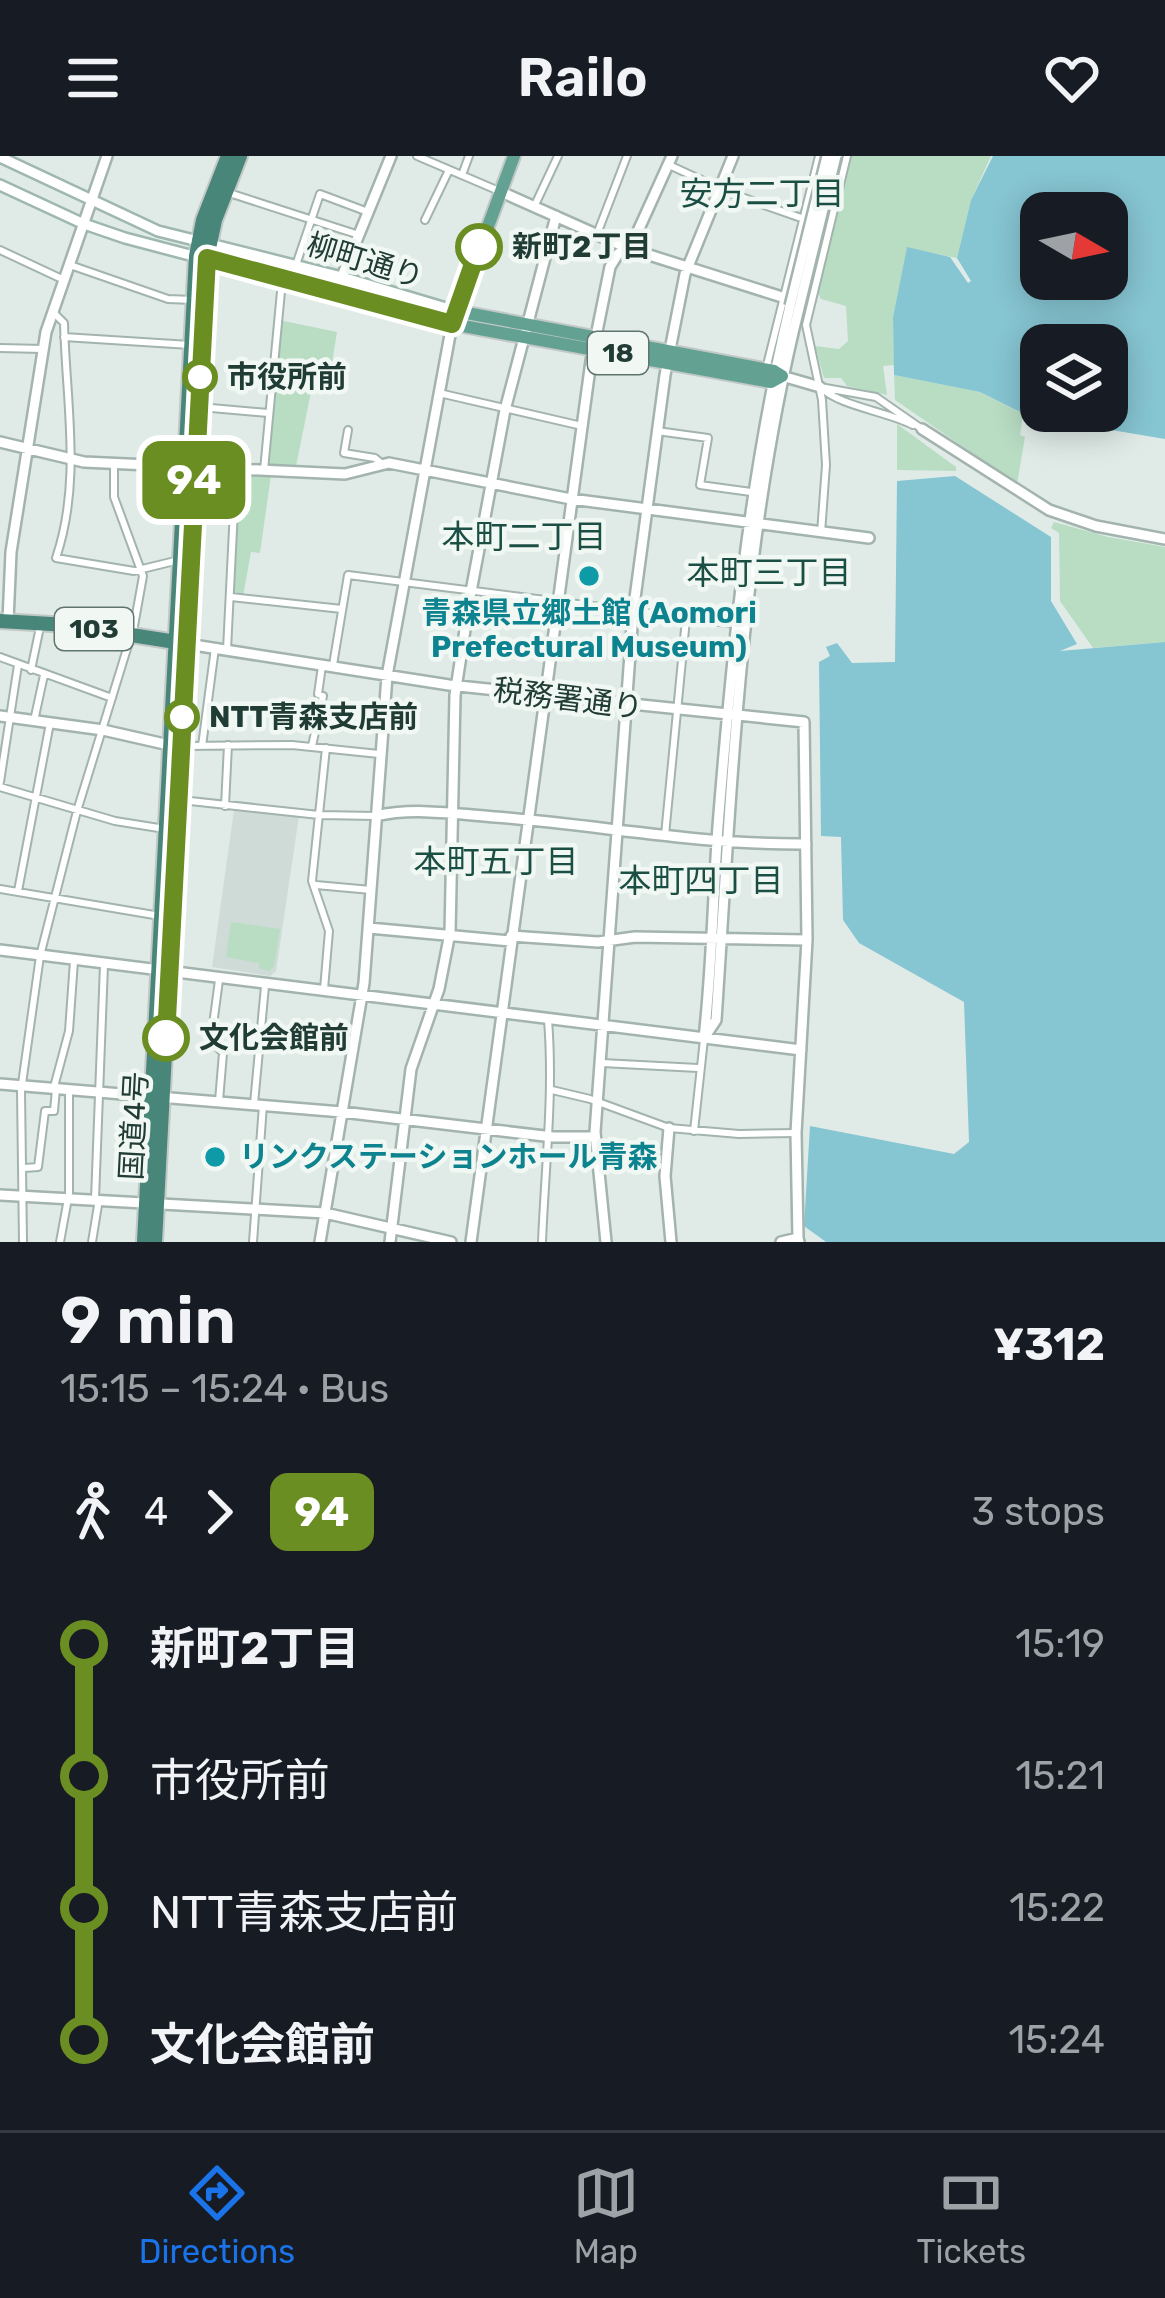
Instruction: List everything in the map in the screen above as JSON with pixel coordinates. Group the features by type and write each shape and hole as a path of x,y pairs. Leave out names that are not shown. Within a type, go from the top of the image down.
{"highway":[{"name":"国道4号","path":"163,973 160,916 181,643 193,301 228,156"},
{"name":"国道4号","path":"181,643 179,560 198,407 202,250 240,156"},
{"name":"103","path":"4,621 181,643"},
{"name":"国道4号","path":"155,1242 156,1096 178,800 175,745"},
{"name":"国道4号","path":"144,1242 152,1202"}],"main road":[{"path":"454,317 514,156"},
{"name":"柳町通り","path":"454,317 773,375"}],"street":[{"path":"4,621 43,349 62,279 107,156"},
{"path":"336,291 391,156"},
{"path":"417,156 627,248 790,304"},
{"path":"462,175 469,156"},
{"path":"534,207 558,156"},
{"path":"597,234 627,156"},
{"path":"606,1242 595,1137 633,613 668,356 688,266 734,156"},
{"path":"790,304 802,219 827,156"},
{"path":"694,1130 704,1038 715,1026 722,841 752,525 751,492 773,375 827,156"},
{"path":"821,533 826,465 821,387 806,325 847,156"},
{"name":"柳町通り","path":"0,157 25,162 145,226 202,250 282,277 454,317"},
{"path":"471,1242 556,603 610,267 627,248 670,160 721,189 829,226"},
{"path":"425,220 449,170"},
{"name":"柳町通り","path":"0,184 84,224 296,265 454,317"},
{"path":"226,192 358,236"},
{"path":"296,265 320,194 368,212"},
{"path":"390,1242 414,1058 434,1005 450,933 457,686 472,590 505,410 556,216"},
{"path":"0,250 62,279"},
{"path":"68,264 167,299 193,301"},
{"path":"264,470 282,277"},
{"path":"52,311 64,323 66,411 73,460 68,524 56,558 134,572 179,560"},
{"path":"320,1242 362,998 387,676 454,317"},
{"path":"64,337 190,345"},
{"path":"0,348 43,349"},
{"path":"773,375 821,387 834,398 874,408 922,429 1048,510 1096,526 1165,538"},
{"path":"732,716 736,624 773,375"},
{"path":"439,392 582,426"},
{"path":"198,407 268,413"},
{"path":"348,430 344,453 375,458 381,464"},
{"path":"657,431 708,438 700,485 751,492"},
{"path":"0,442 73,460 114,463 354,474 381,464 646,511 869,538"},
{"path":"22,1242 21,1086 40,956 77,811 132,634 143,576 114,497 114,463"},
{"path":"202,746 231,597 236,469"},
{"path":"312,746 323,696 317,694 343,609 348,575 736,624"},
{"path":"231,597 343,609"},
{"path":"665,835 686,619"},
{"path":"31,670 41,623"},
{"name":"税務署通り","path":"181,643 543,697 802,720 806,724 806,844"},
{"path":"0,657 112,698"},
{"path":"18,665 5,717 0,785 77,811 165,829"},
{"path":"34,721 44,675"},
{"path":"5,717 175,745 312,746 379,754"},
{"path":"18,891 50,723"},
{"path":"225,806 228,745"},
{"path":"323,993 329,931 312,881 326,748"},
{"path":"178,800 319,814 527,819 722,841 806,844 807,940 796,1133 799,1240 781,1242"},
{"path":"316,885 371,890"},
{"path":"0,889 160,916"},
{"path":"369,928 511,938 807,940"},
{"path":"0,950 801,1050"},
{"path":"24,1168 38,1167 45,1111 54,1111 69,1031 74,961"},
{"path":"92,1242 104,965"},
{"path":"219,980 212,1040 223,1053 220,1101"},
{"path":"253,1242 265,986"},
{"path":"542,1242 552,1090 548,1019"},
{"path":"602,1063 698,1068"},
{"path":"0,1084 595,1137"},
{"path":"60,1242 68,1198 69,1090"},
{"path":"552,1090 669,1128 796,1133"},
{"path":"669,1128 665,1176 671,1242"},
{"path":"0,1195 325,1213 451,1242"}],"shaded area":[{"path":"234,810 299,816 276,971 270,976 212,967"}],"green space":[{"path":"852,156 991,156 971,200 957,258 907,248 893,317 894,365 883,366 887,395 847,386 841,378 824,378 815,346 839,349 848,341 846,306 821,299 818,293"},
{"path":"279,320 337,332 327,395 311,392 296,466 269,464"},
{"path":"894,375 980,392 1020,412 1020,435 1025,437 1017,484 895,400"},
{"path":"897,424 956,467 956,471 897,470"},
{"path":"271,475 260,553 251,552 243,596 233,590 239,478"},
{"path":"1054,522 1165,547 1165,642 1093,648 1060,601 1059,533 1051,528"},
{"path":"231,922 280,929 269,971 259,968 259,963 226,957"}],"water":[{"path":"993,156 1165,156 1165,439 1123,432 1128,432 1128,324 1020,324 1020,412 980,392 894,375 893,317 907,247 950,257 968,283 957,258 971,200"},
{"path":"955,476 1051,537 1051,601 1077,644 1060,651 1165,642 1165,1242 826,1242 804,1226 810,1126 954,1154 969,1142 964,1002 859,943 843,920 841,837 821,836 819,662 830,656 826,647 837,643 852,663 895,662 897,481"}],"bus line":[{"name":"94","path":"166,1038 207,258 452,324 479,247"}],"place":[{"name":"新町2丁目","path":"479,247"},
{"name":"市役所前","path":"200,377"},
{"name":"青森県立郷土館 (Aomori Prefectural Museum)","path":"589,576"},
{"name":"NTT青森支店前","path":"182,717"},
{"name":"文化会館前","path":"166,1038"},
{"name":"リンクステーションホール青森","path":"215,1157"}],"district":[{"name":"安方二丁目","path":"762,193"},
{"name":"本町二丁目","path":"524,536"},
{"name":"本町三丁目","path":"769,572"},
{"name":"本町五丁目","path":"496,861"},
{"name":"本町四丁目","path":"701,880"}]}
